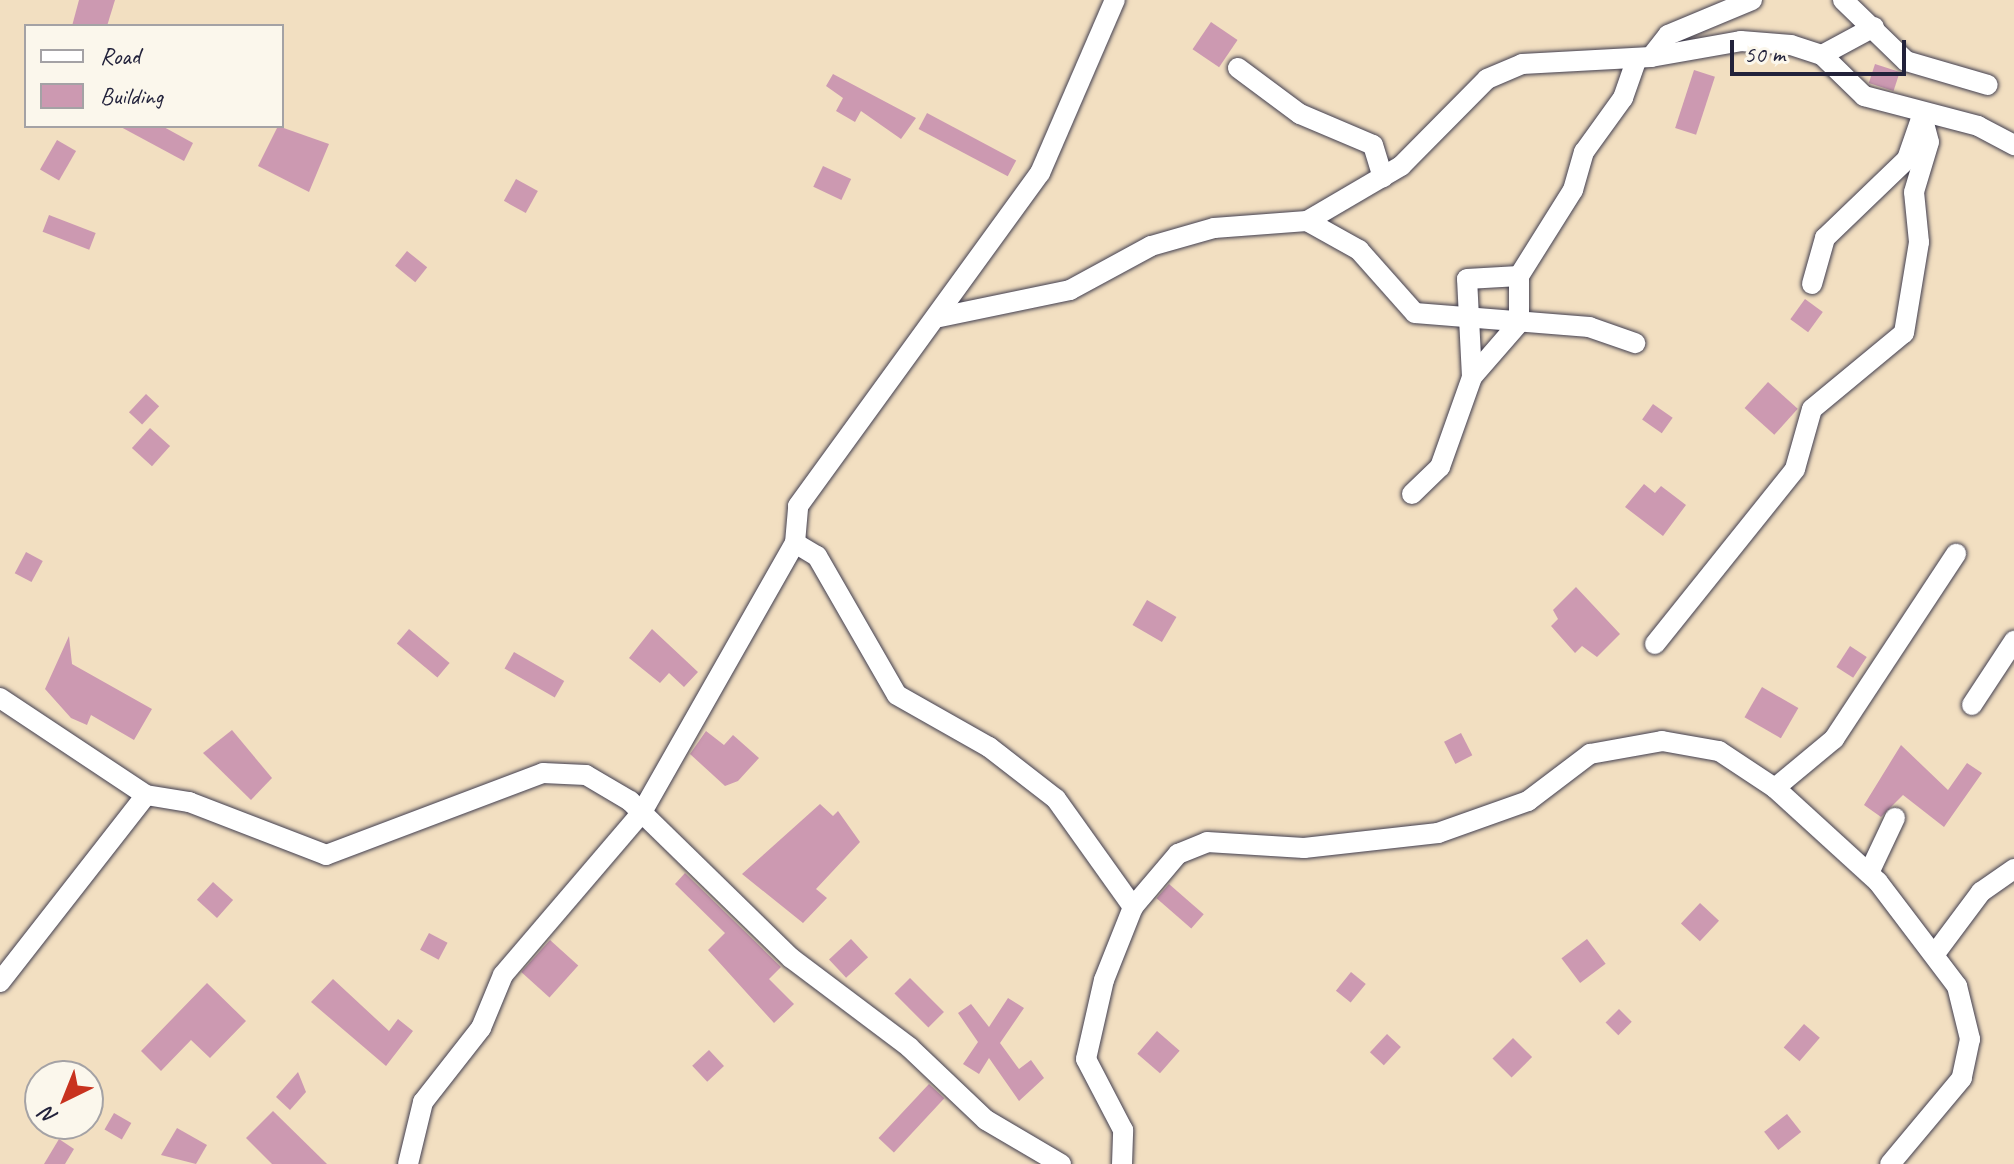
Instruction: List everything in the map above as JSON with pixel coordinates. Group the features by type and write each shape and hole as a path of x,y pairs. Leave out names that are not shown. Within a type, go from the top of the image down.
{"street":[{"path":"408,1164 421,1104 481,1028 503,975 642,812 795,543 798,506 940,317 1040,173 1115,0"},
{"path":"1412,494 1440,467 1472,377 1519,323 1519,276 1573,190 1584,152 1623,98 1644,57 1668,35 1752,0"},
{"path":"1843,0 1906,61 1988,85"},
{"path":"1822,55 1874,27"},
{"path":"940,317 1070,290 1151,246 1202,231 1307,221 1383,178 1487,79 1522,64 1644,57 1741,41 1822,55 1864,96 1922,116 1978,126 2014,145"},
{"path":"1238,68 1300,114 1373,145 1383,178"},
{"path":"1812,284 1825,238 1907,159 1922,116"},
{"path":"1655,644 1795,469 1812,409 1904,333 1919,242 1914,192 1929,142 1922,116"},
{"path":"1331,232 1338,206"},
{"path":"1307,221 1359,250 1415,313 1467,321 1589,327 1635,343"},
{"path":"1472,377 1467,279 1519,276"},
{"path":"795,543 817,556 897,695 989,747 1056,799 1133,907"},
{"path":"1775,788 1834,739 1956,554"},
{"path":"1972,705 2014,641"},
{"path":"0,698 146,795 189,802 326,855 552,771 598,780 642,812 791,958 909,1047 986,1120 1061,1164"},
{"path":"1122,1164 1127,1140 1086,1059 1104,980 1133,907 1193,845 1304,848 1438,833 1507,812 1612,747 1691,743 1734,758 1775,788 1869,873 1937,951 1967,1016 1968,1057 1951,1096 1890,1164"},
{"path":"0,982 146,795"},
{"path":"1869,873 1895,818"},
{"path":"1937,951 1981,892 2014,869"}],"building":[{"path":"79,0 115,0 108,24 73,24"},
{"path":"1211,22 1238,40 1219,67 1193,49"},
{"path":"1875,64 1900,72 1894,91 1869,83"},
{"path":"1694,70 1715,77 1696,135 1675,128"},
{"path":"833,74 916,118 901,139 861,111 855,122 836,111 843,98 826,86"},
{"path":"927,113 1016,160 1008,176 919,129"},
{"path":"123,128 166,128 193,143 184,161"},
{"path":"277,128 329,144 309,192 258,166"},
{"path":"57,140 76,151 59,180 40,169"},
{"path":"823,166 851,179 841,200 813,187"},
{"path":"516,179 538,191 526,213 504,201"},
{"path":"49,215 96,233 89,250 43,232"},
{"path":"407,251 427,267 415,282 395,266"},
{"path":"1805,299 1823,312 1808,332 1790,319"},
{"path":"1768,382 1798,409 1774,435 1745,408"},
{"path":"146,394 159,406 142,425 129,412"},
{"path":"1653,404 1673,418 1662,433 1642,420"},
{"path":"150,428 170,446 152,466 132,448"},
{"path":"1644,484 1655,493 1661,486 1686,505 1663,536 1625,507"},
{"path":"26,552 43,561 32,582 15,573"},
{"path":"1576,587 1620,634 1597,657 1582,646 1575,653 1551,626 1558,619 1553,610"},
{"path":"1147,600 1176,617 1162,642 1132,625"},
{"path":"409,629 450,663 437,678 397,644"},
{"path":"652,629 698,672 684,687 669,673 660,683 629,658"},
{"path":"69,636 72,664 152,709 134,740 91,715 87,725 71,718 45,689"},
{"path":"1850,646 1867,657 1853,678 1836,667"},
{"path":"514,652 564,681 555,697 504,668"},
{"path":"1762,687 1798,708 1781,738 1744,717"},
{"path":"232,730 272,778 251,800 203,753"},
{"path":"706,731 724,745 733,735 759,758 738,781 725,786 690,754"},
{"path":"1461,733 1472,755 1455,764 1444,742"},
{"path":"1901,745 1948,790 1967,763 1982,773 1944,827 1903,795 1881,817 1864,805"},
{"path":"820,804 833,816 838,811 860,842 816,889 827,898 803,923 742,874"},
{"path":"685,873 781,967 769,979 794,1004 774,1023 708,950 725,933 675,884"},
{"path":"213,882 233,900 217,918 197,900"},
{"path":"1169,884 1204,914 1191,929 1157,898"},
{"path":"1700,903 1719,921 1700,941 1681,923"},
{"path":"429,933 448,943 439,960 420,950"},
{"path":"851,939 868,957 846,978 829,959"},
{"path":"1587,939 1606,964 1580,983 1561,958"},
{"path":"550,940 578,965 549,997 521,972"},
{"path":"1351,972 1366,984 1351,1003 1336,991"},
{"path":"910,978 944,1012 928,1027 894,994"},
{"path":"333,979 389,1031 398,1019 413,1031 386,1066 311,1002"},
{"path":"207,983 246,1021 210,1058 191,1040 161,1071 141,1051"},
{"path":"1008,998 1024,1008 1000,1043 1019,1069 1031,1060 1044,1078 1019,1101 989,1058 979,1074 963,1064 978,1042 958,1013 971,1004 989,1027"},
{"path":"1619,1009 1632,1022 1618,1035 1606,1022"},
{"path":"1804,1024 1820,1038 1800,1061 1784,1047"},
{"path":"1157,1031 1180,1051 1160,1073 1137,1054"},
{"path":"1387,1034 1401,1047 1384,1065 1370,1052"},
{"path":"1513,1038 1532,1057 1512,1078 1492,1059"},
{"path":"709,1050 724,1066 707,1082 692,1066"},
{"path":"298,1072 306,1092 290,1110 276,1097"},
{"path":"929,1084 944,1098 894,1152 879,1138"},
{"path":"273,1111 327,1164 272,1164 246,1138"},
{"path":"114,1113 131,1123 122,1139 104,1129"},
{"path":"1787,1114 1801,1132 1778,1150 1764,1132"},
{"path":"177,1128 207,1145 196,1164 161,1155"},
{"path":"58,1140 74,1149 65,1164 44,1164"}]}
